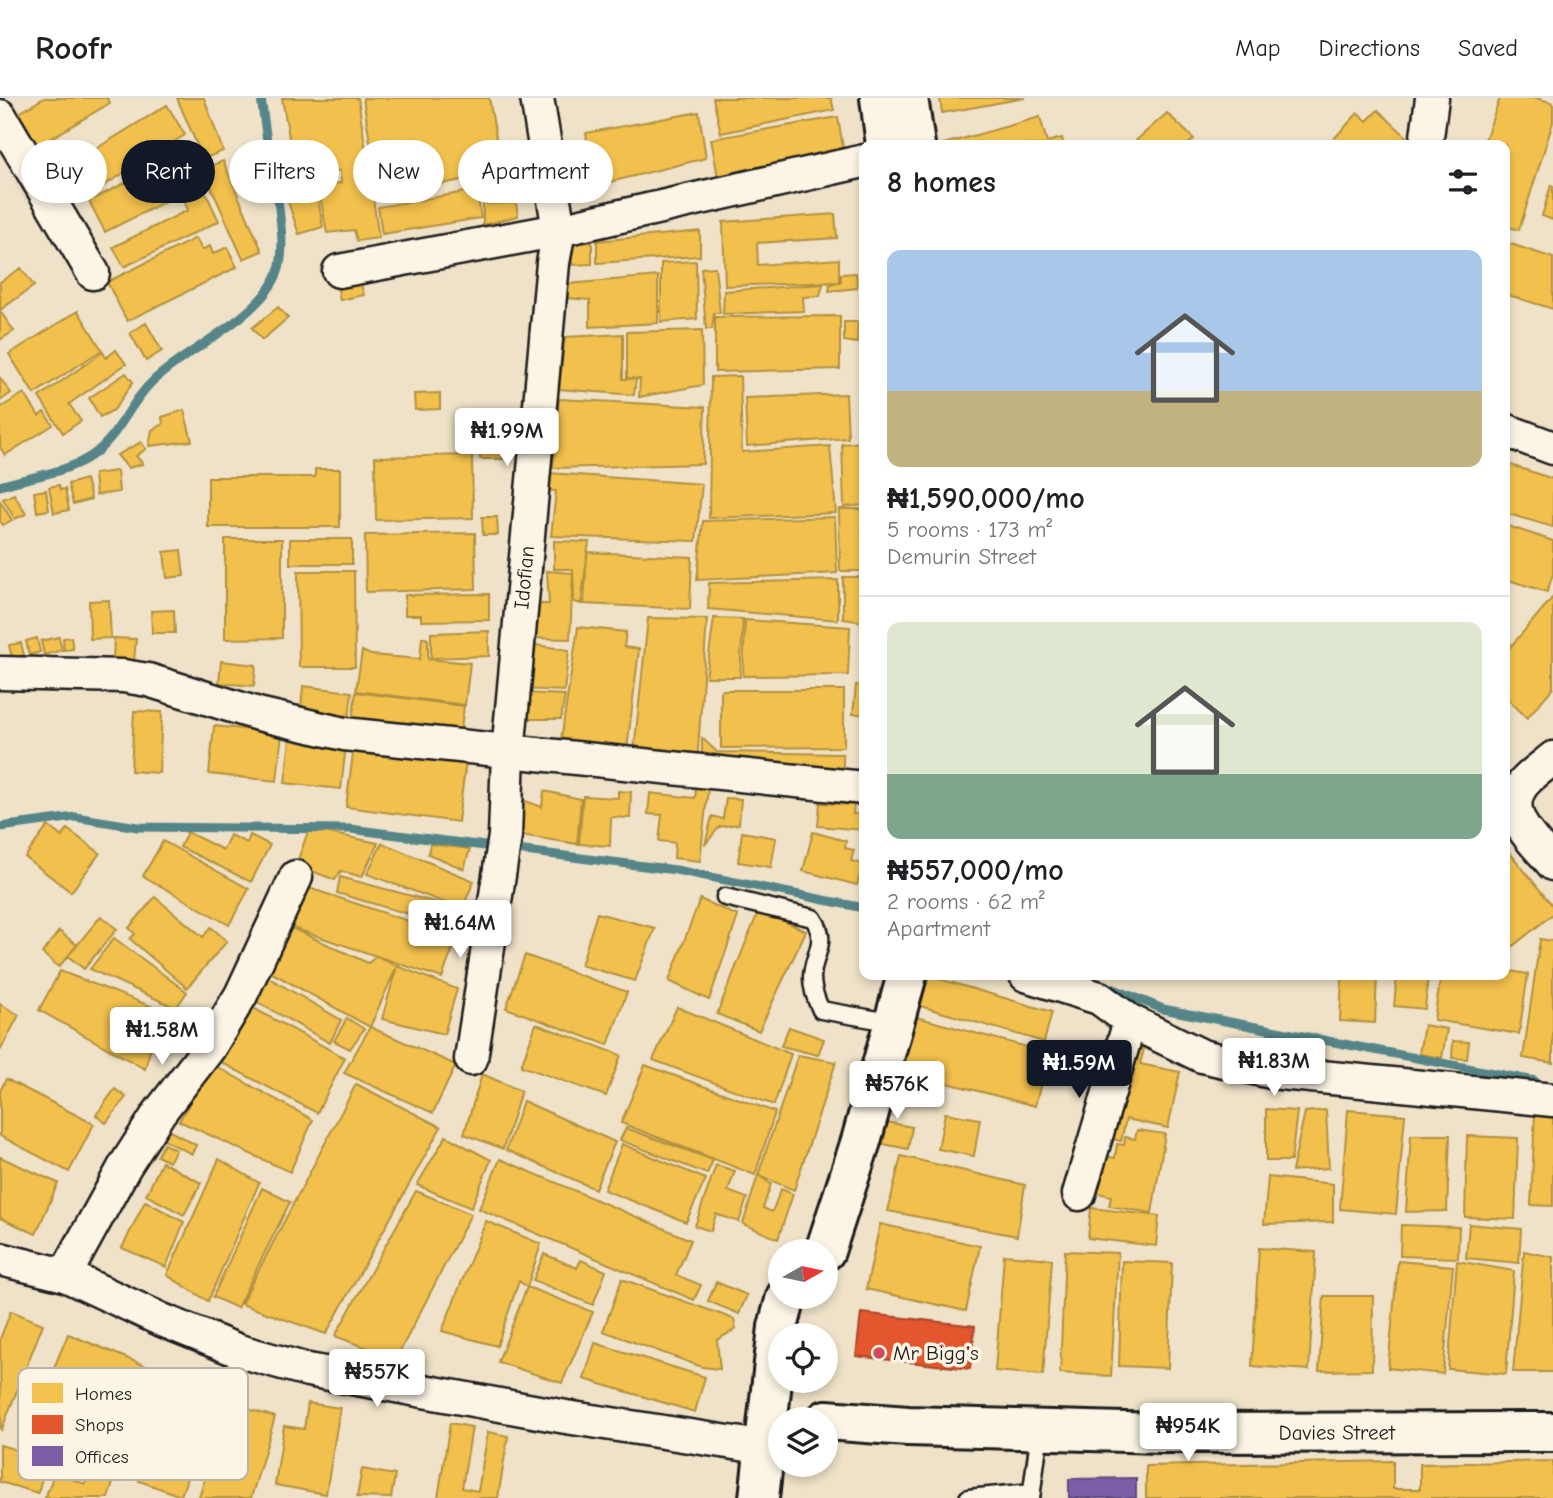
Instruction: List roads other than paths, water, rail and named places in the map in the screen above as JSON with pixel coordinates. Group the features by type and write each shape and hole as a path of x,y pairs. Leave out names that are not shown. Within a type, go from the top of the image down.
{"street":[{"name":"Idofian","path":"471,1059 505,836 508,753 553,263 559,230 537,98"},
{"path":"880,98 885,140"},
{"path":"908,98 914,140"},
{"path":"1427,140 1432,98"},
{"path":"0,116 93,273"},
{"path":"339,271 559,230 859,162"},
{"path":"1510,432 1553,448"},
{"path":"0,673 123,676 344,734 859,788"},
{"path":"1553,758 1522,785 1516,808 1517,820 1553,864"},
{"path":"65,1275 125,1166 159,1113 209,1048 241,995 296,877"},
{"path":"828,1239 882,1021 880,980"},
{"path":"802,1239 882,1021 904,980"},
{"path":"1042,980 1099,998 1130,1021 1202,1056 1271,1072 1553,1100"},
{"path":"1079,1194 1130,1021"},
{"path":"0,1259 65,1275 213,1340 308,1370 566,1417 768,1425"},
{"path":"783,1309 778,1326 790,1407"},
{"name":"Davies Street","path":"838,1426 1161,1433 1553,1432"},
{"path":"759,1498 769,1477"},
{"path":"785,1498 787,1477"}],"lane":[{"path":"725,897 813,918 821,930 819,956 811,975 814,994 821,1010 882,1021"},
{"path":"968,1498 1031,1495 1040,1430"}],"waterway":[{"path":"0,486 59,471 91,456 110,438 155,379 241,317 269,288 281,262 282,239 276,182 272,177 261,98"},
{"path":"0,827 75,817 138,827 350,829 676,870 859,907"},
{"path":"1104,985 1163,1009 1535,1081"}],"place":[{"name":"Mr Bigg's","path":"879,1353"}]}
